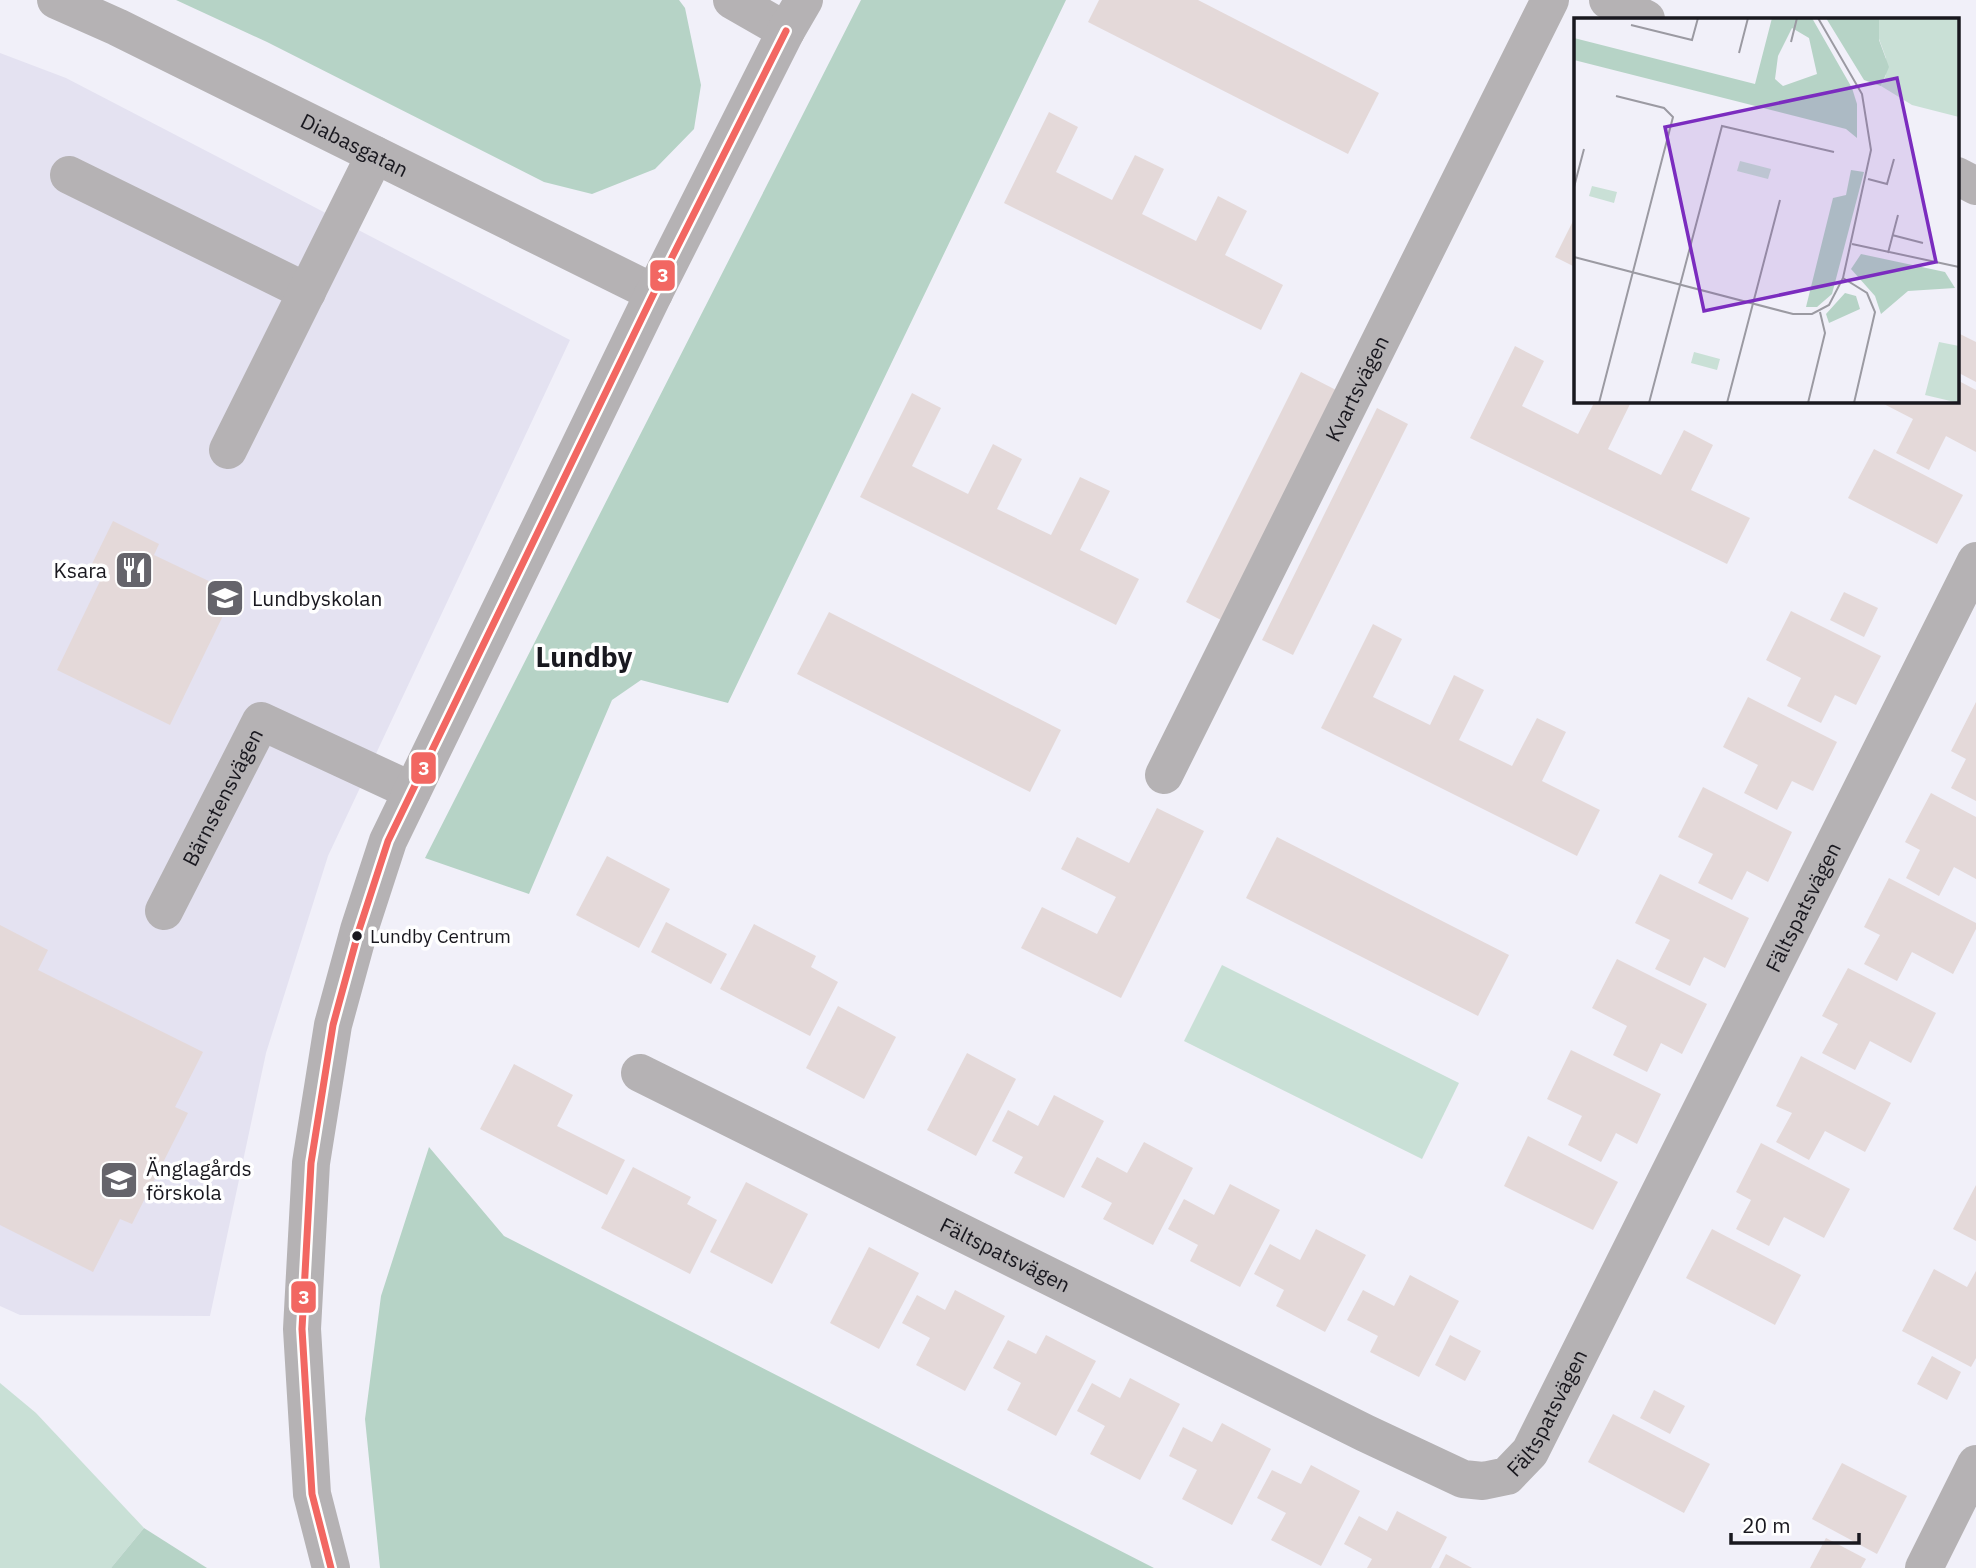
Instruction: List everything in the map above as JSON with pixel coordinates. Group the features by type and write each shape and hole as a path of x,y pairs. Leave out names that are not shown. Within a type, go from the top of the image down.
{"street":[{"name":"Diabasgatan","path":"56,0 117,27 654,293"},
{"path":"331,1568 312,1494 302,1329 311,1163 333,1025 359,930 388,841 654,293 795,16 732,0"},
{"name":"Kvartsvägen","path":"1164,775 1550,0"},
{"path":"1608,0 1644,18"},
{"path":"228,450 374,155"},
{"path":"69,176 307,292"},
{"path":"1958,177 1976,186"},
{"name":"Fältspatsvägen","path":"640,1073 1365,1433 1463,1479 1483,1481 1507,1476 1530,1452 1976,561"},
{"name":"Bärnstensvägen","path":"164,911 261,721 412,791"},
{"path":"1924,1568 1976,1464"}],"shaded area":[{"name":"Lundbyskolan","path":"0,53 66,78 570,340 328,856 266,1053 210,1316 20,1315 0,1306"}],"green space":[{"path":"176,0 679,0 685,8 701,85 694,129 655,169 592,194 544,182 267,42"},
{"path":"861,0 1066,0 728,703 641,680 612,700 529,894 425,858"},
{"path":"1222,965 1459,1083 1422,1159 1184,1041"},
{"path":"429,1147 504,1236 1154,1568 380,1568 365,1419 381,1296"},
{"path":"0,1383 36,1413 144,1528 111,1568 0,1568"},
{"path":"144,1528 207,1568 111,1568"}],"building":[{"path":"1099,0 1198,0 1379,93 1348,154 1088,22"},
{"path":"1049,112 1078,127 1056,172 1112,200 1135,155 1164,169 1142,214 1196,241 1218,196 1247,211 1225,255 1283,285 1261,330 1004,203"},
{"path":"1574,219 1574,266 1555,257"},
{"path":"1958,333 1976,342 1976,382 1958,373"},
{"path":"1515,346 1544,361 1522,406 1578,434 1594,402 1627,402 1630,404 1608,449 1661,475 1684,430 1713,445 1691,490 1750,518 1727,564 1470,438"},
{"path":"1301,372 1336,390 1221,620 1186,602"},
{"path":"1958,381 1976,390 1976,452 1946,436 1929,470 1896,453 1913,419 1880,402 1958,402"},
{"path":"912,393 941,408 912,466 968,494 993,444 1022,459 997,509 1051,535 1080,477 1110,491 1080,550 1139,579 1116,625 860,497"},
{"path":"1377,408 1408,424 1293,655 1262,640"},
{"path":"1874,449 1963,495 1937,544 1848,498"},
{"path":"113,521 159,544 154,555 234,593 170,725 57,670 102,577 89,570"},
{"path":"1844,592 1878,608 1864,637 1830,620"},
{"path":"1791,611 1881,656 1856,705 1835,695 1821,723 1787,706 1801,678 1766,660"},
{"path":"829,612 1061,730 1030,792 797,674"},
{"path":"1373,624 1402,639 1373,697 1430,725 1454,675 1484,690 1459,740 1512,766 1537,718 1566,732 1542,781 1600,810 1577,856 1321,728"},
{"path":"1748,697 1837,742 1813,791 1792,781 1777,810 1744,793 1758,765 1723,747"},
{"path":"1976,702 1976,801 1951,788 1966,759 1951,751"},
{"path":"1703,787 1792,832 1768,882 1747,871 1732,900 1698,883 1713,854 1678,837"},
{"path":"1931,793 1976,817 1976,879 1954,867 1939,896 1906,878 1920,850 1905,842"},
{"path":"1157,808 1204,831 1121,998 1021,948 1042,907 1097,934 1116,897 1061,869 1077,837 1129,863"},
{"path":"1277,837 1509,955 1478,1016 1246,898"},
{"path":"607,856 670,889 639,948 576,915"},
{"path":"1660,874 1749,918 1725,968 1704,957 1690,986 1655,969 1670,940 1635,923"},
{"path":"1889,878 1976,923 1976,929 1953,974 1912,952 1897,981 1864,964 1880,935 1864,927"},
{"path":"666,922 727,954 711,984 651,952"},
{"path":"754,924 816,956 811,967 838,982 810,1036 720,989"},
{"path":"0,925 48,950 38,970 203,1052 175,1107 188,1113 132,1224 120,1219 93,1272 0,1225"},
{"path":"1617,959 1707,1004 1682,1054 1661,1043 1647,1072 1613,1055 1627,1026 1592,1008"},
{"path":"1848,968 1936,1013 1911,1063 1870,1041 1855,1070 1822,1053 1838,1024 1822,1016"},
{"path":"838,1006 896,1037 864,1099 806,1068"},
{"path":"1571,1050 1661,1094 1637,1144 1616,1133 1601,1162 1568,1145 1582,1116 1547,1099"},
{"path":"967,1053 1016,1079 976,1156 927,1130"},
{"path":"1801,1056 1891,1103 1865,1152 1825,1131 1809,1160 1776,1142 1792,1113 1776,1106"},
{"path":"514,1064 573,1095 557,1126 625,1160 607,1195 480,1129"},
{"path":"1054,1095 1104,1121 1064,1198 1014,1173 1023,1157 992,1141 1008,1110 1038,1126"},
{"path":"1528,1136 1618,1182 1593,1230 1504,1186"},
{"path":"1144,1142 1193,1168 1153,1245 1103,1219 1112,1203 1081,1187 1097,1157 1127,1173"},
{"path":"1761,1143 1850,1189 1824,1238 1784,1217 1769,1246 1736,1229 1751,1200 1736,1192"},
{"path":"633,1167 691,1197 687,1204 717,1220 690,1274 601,1228"},
{"path":"746,1182 808,1214 772,1284 710,1252"},
{"path":"1230,1184 1280,1210 1240,1287 1190,1261 1198,1245 1168,1229 1184,1199 1214,1215"},
{"path":"1976,1185 1976,1241 1953,1229"},
{"path":"1316,1229 1366,1255 1325,1332 1276,1306 1284,1290 1254,1274 1270,1244 1300,1260"},
{"path":"1712,1229 1801,1275 1775,1325 1686,1278"},
{"path":"869,1247 919,1273 879,1349 830,1323"},
{"path":"1934,1269 1967,1287 1976,1271 1976,1358 1971,1367 1902,1331"},
{"path":"1410,1275 1459,1301 1419,1377 1370,1352 1378,1336 1347,1320 1363,1290 1394,1306"},
{"path":"955,1290 1005,1316 965,1391 916,1365 930,1338 902,1323 917,1295 945,1310"},
{"path":"1046,1335 1096,1361 1056,1436 1007,1410 1021,1383 993,1368 1008,1340 1036,1354"},
{"path":"1450,1335 1481,1351 1465,1381 1435,1365"},
{"path":"1932,1356 1961,1372 1947,1400 1917,1384"},
{"path":"1130,1378 1180,1404 1140,1480 1090,1454 1105,1426 1077,1411 1092,1383 1120,1398"},
{"path":"1654,1390 1685,1406 1670,1434 1640,1418"},
{"path":"1613,1414 1710,1464 1684,1513 1588,1462"},
{"path":"1222,1423 1271,1449 1232,1525 1182,1499 1197,1470 1169,1456 1183,1427 1212,1442"},
{"path":"1842,1463 1907,1496 1877,1554 1812,1519"},
{"path":"1311,1465 1360,1491 1321,1566 1271,1540 1286,1513 1257,1498 1272,1470 1301,1484"},
{"path":"1397,1511 1447,1537 1431,1568 1367,1568 1372,1559 1344,1544 1359,1516 1387,1531"},
{"path":"1826,1538 1866,1559 1861,1568 1810,1568"},
{"path":"1446,1554 1472,1568 1439,1568"}],"transit line":[{"name":"3","path":"331,1568 312,1494 302,1329 311,1163 333,1025 359,930 388,841 654,293 786,31"}],"place":[{"name":"Ksara","path":"134,570"},
{"name":"Lundbyskolan","path":"225,598"},
{"name":"Lundby Centrum","path":"357,936"},
{"name":"Änglagårds förskola","path":"119,1180"}],"district":[{"name":"Lundby","path":"584,656"}]}
